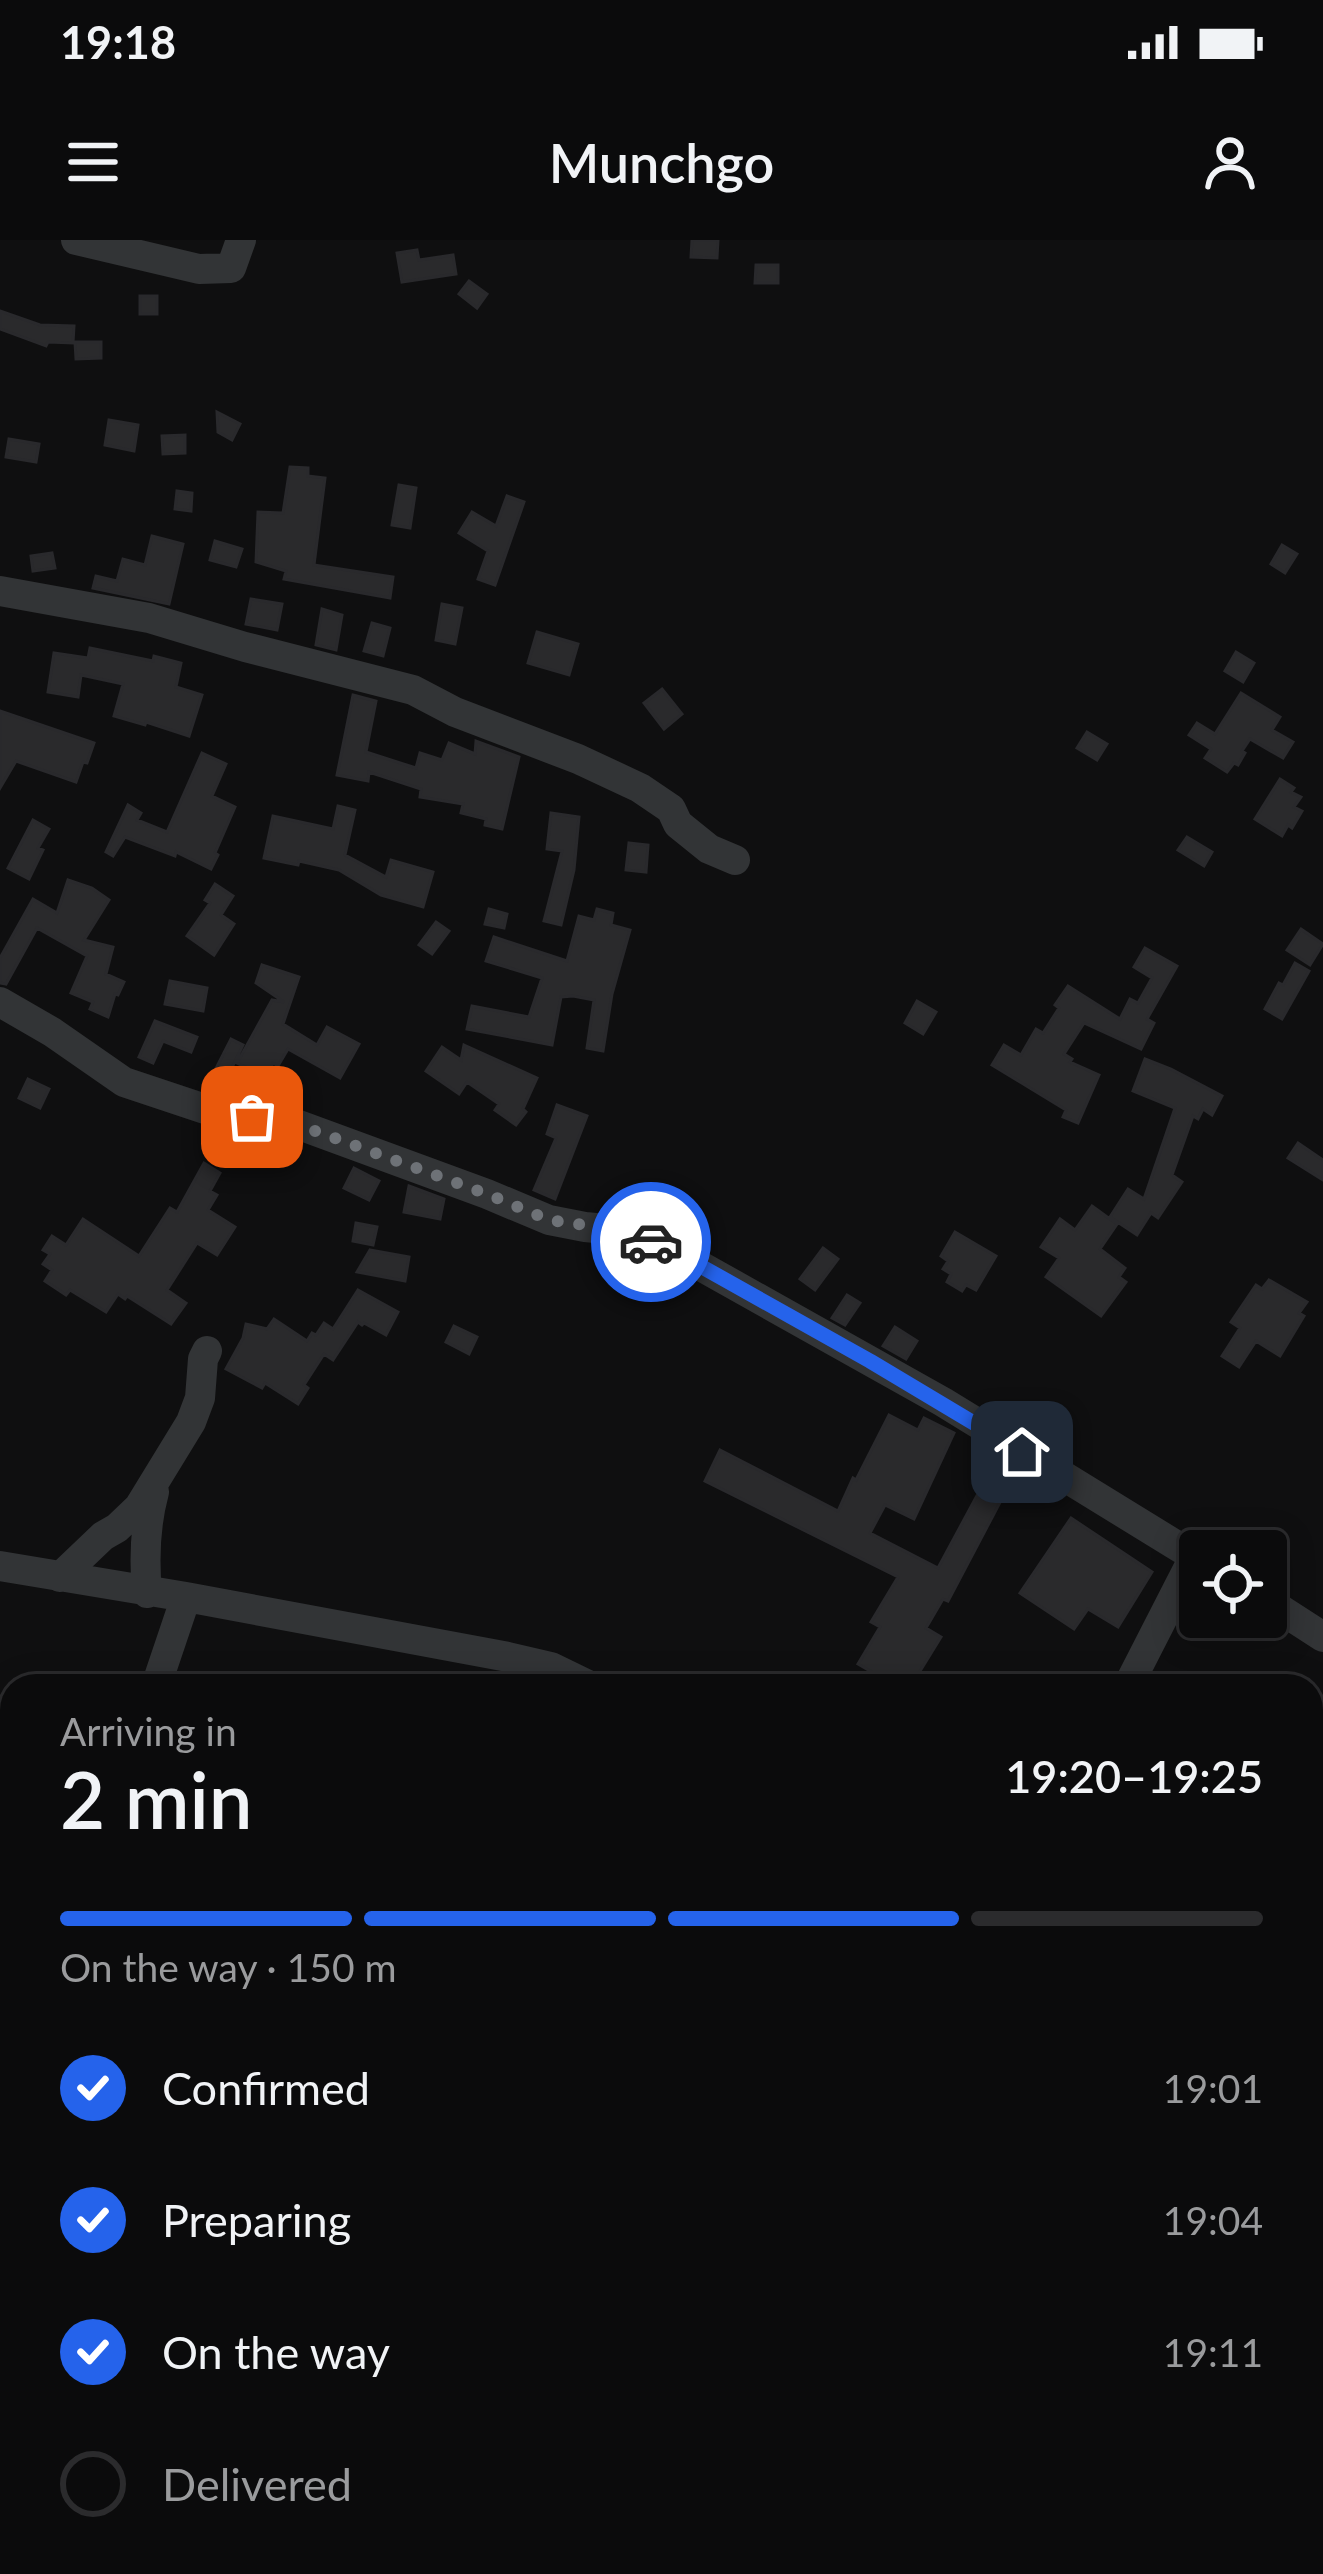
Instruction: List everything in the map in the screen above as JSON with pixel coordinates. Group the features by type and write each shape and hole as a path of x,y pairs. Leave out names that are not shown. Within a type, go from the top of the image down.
{"street":[{"path":"76,240 199,269 231,268 241,240"},
{"path":"0,591 149,618 413,690 640,788 671,809 678,824 709,849 735,860"},
{"path":"0,1002 124,1082 205,1109 299,1125 549,1220 627,1231 688,1259 943,1402 1179,1547"},
{"path":"59,1577 139,1507 191,1422 207,1351"},
{"path":"148,1593 144,1562 149,1511 162,1469"},
{"path":"0,1566 508,1657 567,1674"},
{"path":"1134,1674 1179,1591"},
{"path":"160,1674 186,1597"},
{"path":"1287,1613 1323,1636"}],"building":[{"path":"692,240 718,240 717,258 691,257"},
{"path":"417,250 419,260 453,255 456,274 402,282 397,253"},
{"path":"756,265 778,265 778,283 755,283"},
{"path":"469,281 487,294 477,308 459,294"},
{"path":"140,296 157,296 157,314 140,314"},
{"path":"0,311 40,325 74,326 73,343 48,342 46,346 0,329"},
{"path":"75,342 101,342 101,358 76,359"},
{"path":"217,412 240,424 232,440 218,432"},
{"path":"109,420 138,425 134,451 105,445"},
{"path":"185,435 185,453 163,454 162,436"},
{"path":"9,439 39,444 36,462 6,457"},
{"path":"290,467 308,468 308,476 325,478 314,565 393,577 390,598 284,579 286,571 256,562 258,512 283,513"},
{"path":"399,485 416,488 410,528 392,525"},
{"path":"177,491 192,493 191,511 175,509"},
{"path":"507,496 524,502 495,585 478,579 488,551 459,533 472,512 496,526"},
{"path":"152,536 183,544 169,604 93,588 96,576 117,581 123,559 145,565"},
{"path":"215,541 242,549 236,567 210,560"},
{"path":"1282,545 1297,554 1285,573 1271,564"},
{"path":"52,553 55,568 33,571 31,556"},
{"path":"251,599 282,604 277,630 246,624"},
{"path":"442,604 462,608 455,644 436,640"},
{"path":"322,609 342,615 336,650 316,645"},
{"path":"372,623 390,628 383,656 364,651"},
{"path":"537,632 578,644 569,675 528,663"},
{"path":"90,648 181,663 176,687 202,695 189,736 114,716 123,684 81,675 78,697 48,692 54,653 88,658"},
{"path":"1236,652 1254,663 1243,682 1225,671"},
{"path":"662,689 682,714 664,729 644,703"},
{"path":"1241,693 1280,717 1272,730 1293,742 1283,758 1250,739 1238,765 1234,763 1227,772 1205,758 1211,749 1189,735 1197,723 1215,734"},
{"path":"353,695 376,701 366,752 416,768 420,753 442,760 449,743 475,754 476,741 519,757 502,829 461,813 463,804 420,797 421,789 369,772 368,781 337,775"},
{"path":"0,711 94,743 76,782 16,761 0,788"},
{"path":"1087,732 1107,744 1097,760 1077,748"},
{"path":"202,753 226,764 212,796 235,807 211,869 176,852 175,856 125,837 113,856 106,852 128,805 141,813 137,820 167,832"},
{"path":"1280,779 1301,797 1294,807 1302,811 1282,836 1255,819"},
{"path":"338,806 355,810 345,855 386,877 391,860 433,872 423,907 381,895 339,870 264,858 273,816 333,829"},
{"path":"551,813 579,817 574,870 561,925 544,921 562,851 547,849"},
{"path":"33,820 49,829 29,879 8,868"},
{"path":"1187,837 1212,852 1204,866 1178,850"},
{"path":"629,843 648,845 646,872 626,870"},
{"path":"68,880 109,900 84,940 113,947 106,974 124,982 108,1017 90,1009 93,1002 71,993 87,956 37,928 6,984 0,983 0,958 33,899 57,913"},
{"path":"215,884 233,896 221,915 234,924 214,955 187,936 210,903 205,900"},
{"path":"489,909 507,914 504,928 485,924"},
{"path":"597,909 613,913 611,925 630,930 612,994 603,1051 587,1048 594,1000 573,996 561,997 552,1045 467,1029 472,1006 529,1017 542,978 486,961 494,937 567,961 579,916 594,920"},
{"path":"436,922 449,931 432,954 419,945"},
{"path":"1301,929 1323,944 1310,965 1287,950"},
{"path":"1145,948 1177,966 1147,1019 1154,1023 1141,1049 1084,1023 1064,1054 1070,1062 1099,1075 1078,1123 1063,1117 1066,1110 992,1065 1004,1045 1021,1055 1036,1029 1043,1033 1068,986 1120,1019 1130,999 1138,1003 1152,978 1134,967"},
{"path":"1295,963 1309,971 1282,1019 1265,1009"},
{"path":"262,965 299,977 283,1024 317,1045 327,1027 359,1044 340,1078 288,1049 266,1077 237,1063 272,1000 284,1002 256,983"},
{"path":"170,981 207,988 203,1011 165,1004"},
{"path":"917,1001 936,1012 923,1034 905,1023"},
{"path":"155,1021 197,1037 191,1052 163,1041 153,1063 139,1057"},
{"path":"231,1039 243,1045 222,1088 209,1082"},
{"path":"464,1045 537,1078 523,1109 526,1112 516,1125 495,1110 499,1104 467,1082 459,1094 426,1071 442,1047 461,1060"},
{"path":"1145,1059 1222,1096 1212,1115 1203,1109 1198,1119 1193,1116 1172,1175 1182,1182 1158,1218 1151,1213 1137,1235 1110,1217 1128,1189 1144,1199 1175,1108 1133,1091"},
{"path":"28,1079 49,1089 40,1108 19,1098"},
{"path":"557,1105 587,1116 555,1199 534,1190 556,1138 547,1134"},
{"path":"1298,1143 1323,1160 1323,1180 1288,1158"},
{"path":"204,1163 220,1173 210,1191 217,1195 208,1210 235,1227 217,1255 197,1243 167,1290 186,1303 171,1324 127,1296 118,1294 106,1312 45,1281 52,1270 43,1264 50,1254 43,1250 52,1236 66,1245 83,1219 139,1256 170,1208 177,1212"},
{"path":"354,1168 379,1181 369,1200 344,1188"},
{"path":"409,1186 444,1199 440,1219 404,1212"},
{"path":"1092,1206 1117,1224 1100,1249 1125,1268 1119,1277 1126,1282 1101,1316 1046,1277 1059,1258 1041,1247 1060,1219 1075,1230"},
{"path":"356,1223 377,1227 373,1245 353,1241"},
{"path":"955,1232 996,1256 976,1290 966,1285 962,1291 947,1282 951,1274 943,1269 948,1261 941,1256"},
{"path":"823,1248 838,1259 815,1290 800,1279"},
{"path":"370,1250 409,1257 405,1281 357,1272"},
{"path":"1269,1280 1307,1302 1299,1313 1304,1316 1280,1356 1256,1341 1239,1367 1222,1356 1240,1328 1231,1322 1256,1285 1262,1289"},
{"path":"358,1290 398,1312 386,1335 358,1322 333,1360 324,1354 298,1404 265,1383 262,1388 226,1369 246,1324 267,1329 274,1319 307,1341 324,1323 333,1329"},
{"path":"847,1295 860,1303 845,1325 832,1318"},
{"path":"454,1326 477,1337 469,1354 446,1342"},
{"path":"895,1327 917,1341 906,1359 883,1346"},
{"path":"889,1415 918,1430 924,1418 954,1433 914,1519 885,1505 870,1533 938,1568 994,1464 1015,1474 948,1601 943,1599 926,1628 941,1637 918,1674 875,1674 858,1664 880,1627 871,1622 898,1577 705,1481 720,1450 838,1511 853,1478 856,1480"},
{"path":"1071,1518 1152,1572 1118,1627 1088,1609 1074,1629 1020,1593"}],"way so far":[{"path":"252,1117 299,1125 549,1220 627,1231 651,1242"}],"route":[{"path":"651,1242 943,1402 1022,1452"}]}
